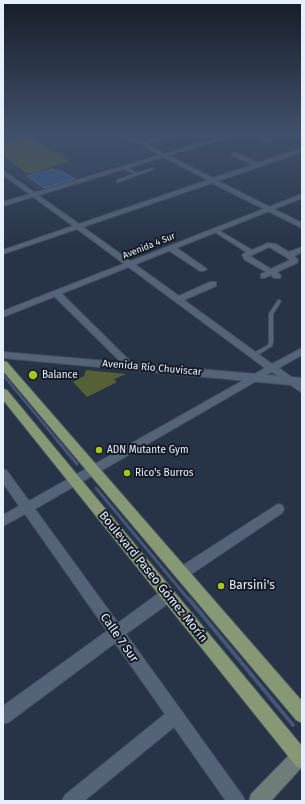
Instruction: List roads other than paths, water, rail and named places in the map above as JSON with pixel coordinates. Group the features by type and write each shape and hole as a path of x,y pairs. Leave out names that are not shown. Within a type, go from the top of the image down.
{"main road":[{"path":"3,364 302,714"},
{"name":"Boulevard Paseo Gómez Morín","path":"4,395 301,757"},
{"path":"258,801 301,757"}],"street":[{"path":"4,173 302,390"},
{"path":"3,204 110,173"},
{"path":"198,173 302,226"},
{"path":"3,252 235,173"},
{"path":"3,183 14,180"},
{"name":"Avenida 4 Sur","path":"3,314 302,196"},
{"path":"215,230 274,274"},
{"path":"249,254 270,245 292,257"},
{"path":"171,248 203,269"},
{"path":"264,276 274,274 302,249"},
{"path":"178,300 213,284"},
{"path":"56,293 131,366"},
{"path":"3,521 302,351"},
{"name":"Avenida Río Chuviscar","path":"3,355 302,382"},
{"name":"Calle 7 Sur","path":"3,474 236,801"},
{"path":"182,573 278,509"},
{"path":"3,716 168,594"},
{"path":"71,801 175,716"}],"lane":[{"path":"118,181 141,173"},
{"path":"254,355 270,346 271,314 279,301"}],"waterway":[{"path":"3,375 57,440"},
{"path":"56,439 77,464"},
{"path":"96,488 189,600"},
{"path":"189,599 293,725"}],"place":[{"name":"Balance","path":"33,375"},
{"name":"ADN Mutante Gym","path":"99,450"},
{"name":"Rico's Burros","path":"127,473"},
{"name":"Barsini's","path":"221,586"}]}
